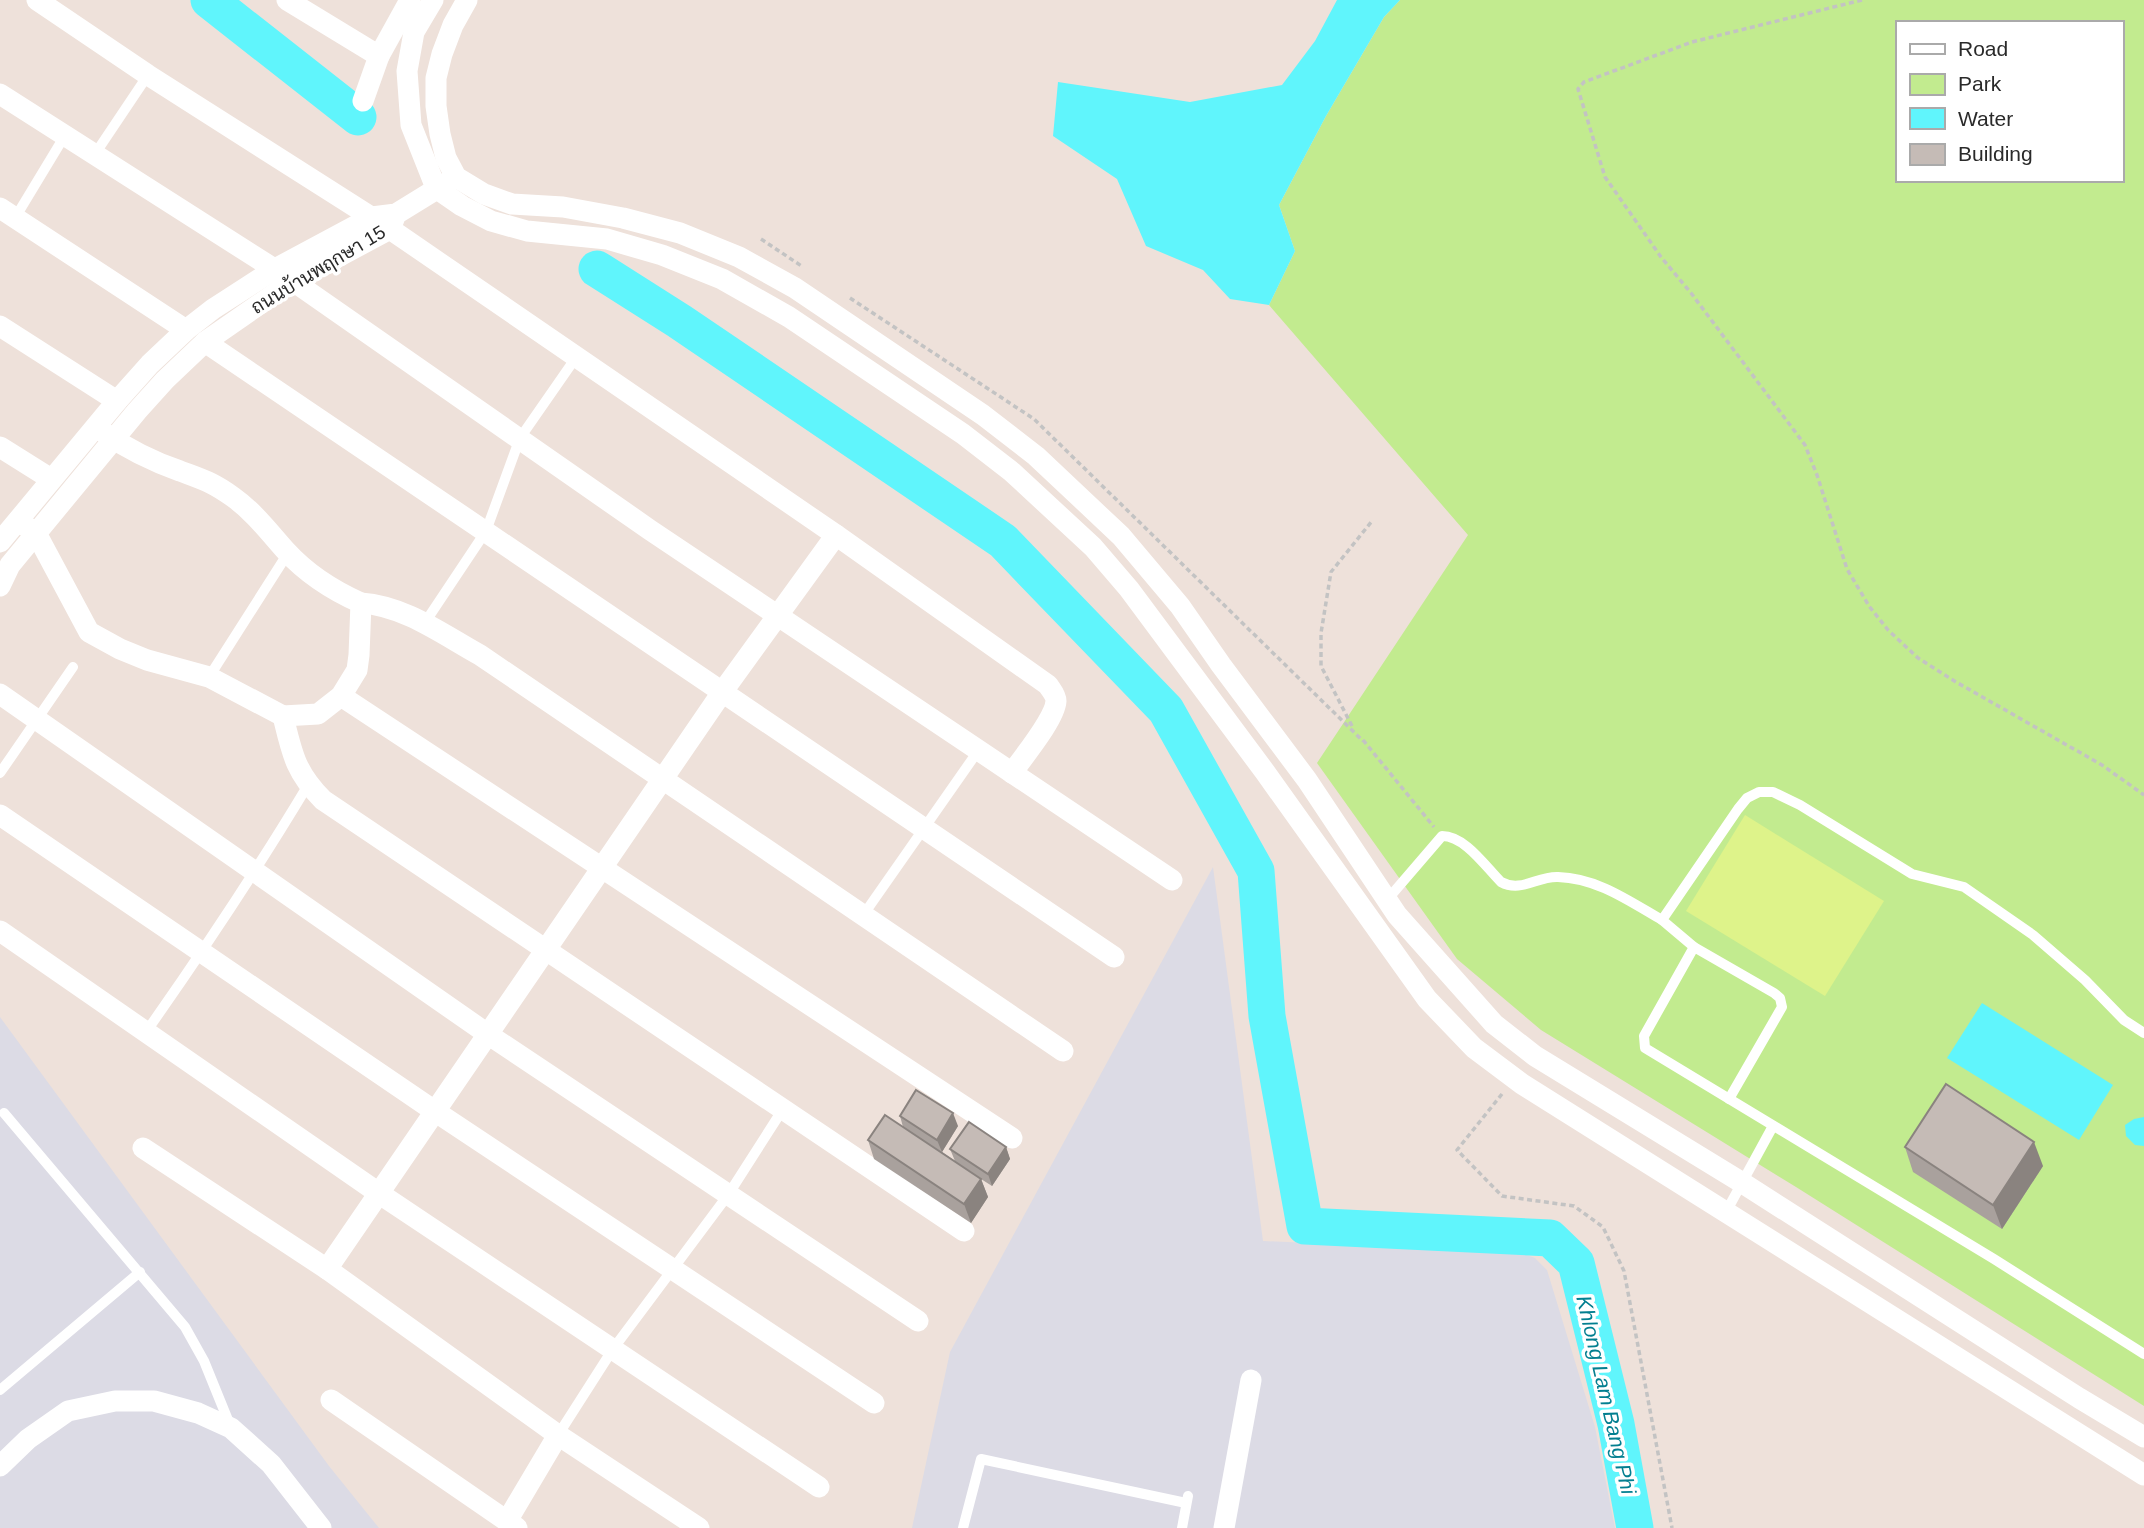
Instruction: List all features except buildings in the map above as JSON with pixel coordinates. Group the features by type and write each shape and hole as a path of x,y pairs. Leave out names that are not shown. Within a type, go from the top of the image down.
{"street":[{"path":"37,0 148,75 386,220 709,450 836,535 1048,685 1056,702 1048,720 1012,773"},
{"path":"287,0 379,56"},
{"path":"363,101 379,56 410,0"},
{"path":"433,0 415,32 407,71 411,125 436,188 491,221 527,231 607,240 662,255 722,279 789,317 963,434 1012,472 1093,547 1129,589 1273,783 1427,999 1474,1048 1515,1078 2144,1475"},
{"path":"467,0 453,25 436,78 440,134 446,158 456,177 484,194 512,204 563,207 623,218 680,233 739,257 806,296 982,415 1036,456 1122,536 1180,606 1307,780 1397,915 1494,1024 1535,1056 1741,1182 2144,1437"},
{"path":"0,94 293,281 650,530 1172,880"},
{"path":"386,220 456,177"},
{"path":"8,213 186,330"},
{"name":"ถนนบ้านพฤกษา 15","path":"0,542 117,401 150,364 186,330 212,309 275,269 386,220"},
{"name":"ถนนบ้านพฤกษา 15","path":"0,586 5,561 36,533 165,380 205,342 386,220"},
{"path":"0,326 117,401"},
{"path":"205,342 1114,957"},
{"path":"96,428 114,440 179,471 209,480 247,509 266,526 288,553 338,593 361,603 380,605 424,624 480,655 1063,1051"},
{"path":"0,447 51,479"},
{"path":"18,521 36,533 89,632 147,660 209,677 283,716 318,714 341,696 357,670 361,603"},
{"path":"327,1269 723,691 836,535"},
{"path":"0,694 489,1035 918,1321"},
{"path":"341,696 1012,1138"},
{"path":"283,716 293,760 308,785 323,800 964,1231"},
{"path":"0,816 436,1112 874,1403"},
{"path":"0,931 380,1194 819,1487"},
{"path":"143,1148 327,1269 558,1435 699,1528"},
{"path":"1224,1528 1251,1380"},
{"path":"331,1400 512,1525 558,1435"},
{"path":"0,1466 28,1439 68,1411 115,1401 154,1401 198,1413 231,1428 271,1464 321,1528"}],"lane":[{"path":"95,154 148,75"},
{"path":"8,213 64,137"},
{"path":"424,624 486,531 520,438 576,356"},
{"path":"209,677 288,553"},
{"path":"0,773 73,667"},
{"path":"864,914 978,751"},
{"path":"146,1032 255,873 308,785"},
{"path":"1662,920 1747,798 1759,792 1773,792 1800,805 1912,874 1965,887 2033,935 2085,980 2124,1020 2144,1033"},
{"path":"1387,900 1441,836 1448,836 1463,844 1508,886 1521,887 1555,876 1579,879 1610,889 1662,920 1694,947 1774,993 1782,1001 1782,1007 1729,1099"},
{"path":"1694,947 1643,1042 1645,1048 1983,1252 2144,1354"},
{"path":"558,1435 613,1349 729,1195 783,1109"},
{"path":"4,1113 186,1327 204,1361 231,1428"},
{"path":"1726,1212 1773,1126"},
{"path":"0,1390 140,1272"},
{"path":"963,1528 981,1459 1187,1500 1181,1528"}],"path":[{"path":"1862,0 1692,41 1584,82 1578,89 1605,177 1661,257 1805,445 1847,569 1869,606 1888,630 1918,658 2102,765 2144,795"},
{"path":"1372,521 1331,572 1321,633 1321,666 1347,720 1441,836"},
{"path":"1515,1078 1457,1150 1502,1196 1574,1206 1603,1227 1624,1270 1672,1528"}],"shaded area":[{"path":"1213,867 1263,1241 1518,1252 1535,1258 1547,1270 1595,1427 1615,1528 912,1528 950,1352"},
{"path":"0,1017 329,1466 379,1528 0,1528"}],"green space":[{"path":"1400,0 2144,0 2144,1406 1541,1030 1457,959 1317,763 1468,535 1269,305 1295,251 1279,205 1326,116 1384,17"},
{"path":"1745,815 1884,901 1825,996 1686,911"}],"water":[{"path":"1337,0 1400,0 1384,17 1326,116 1279,205 1295,251 1269,305 1230,299 1203,270 1146,246 1117,179 1053,136 1058,82 1190,102 1282,85 1315,41"},
{"path":"1982,1003 2113,1085 2079,1140 1947,1058"},
{"path":"2144,1117 2144,1146 2135,1145 2126,1136 2125,1125"}],"waterway":[{"path":"209,0 358,117"},
{"name":"Khlong Lam Bang Phi","path":"597,269 679,321 1003,541 1166,710 1256,871 1267,1016 1305,1226 1550,1238 1576,1263 1616,1424 1635,1528"}]}
